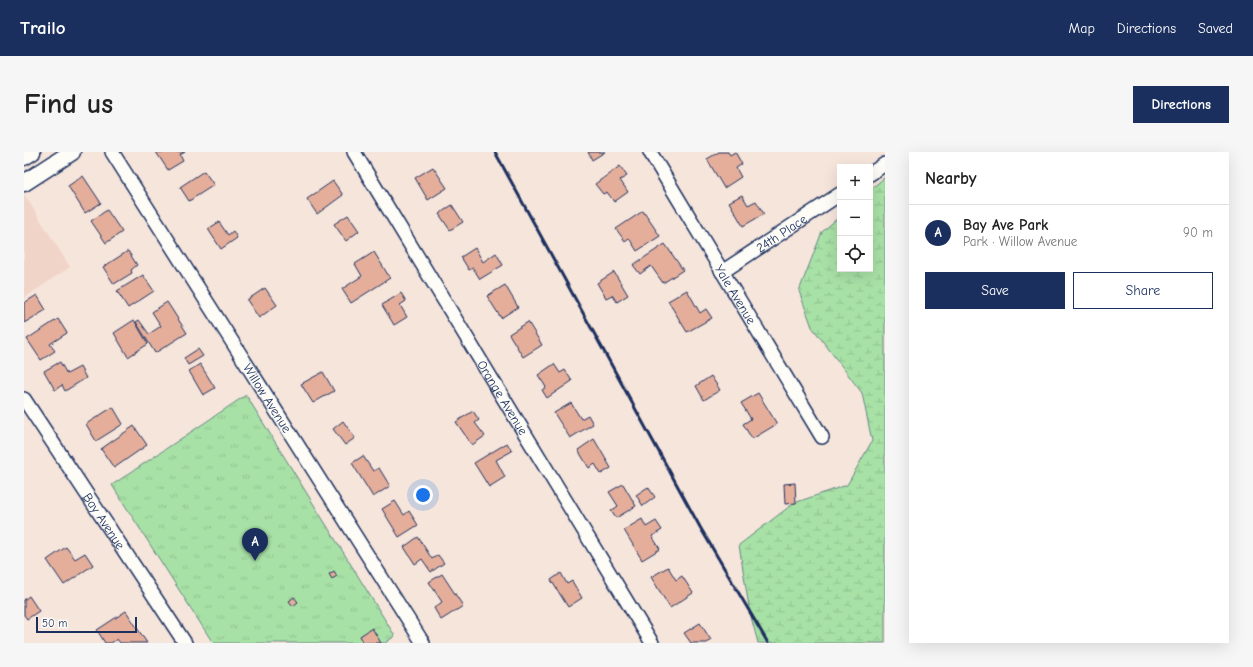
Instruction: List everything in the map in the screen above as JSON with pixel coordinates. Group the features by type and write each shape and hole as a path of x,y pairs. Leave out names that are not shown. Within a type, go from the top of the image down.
{"main road":[{"path":"24,158 32,152"},
{"path":"24,184 72,152"}],"street":[{"name":"Willow Avenue","path":"112,152 423,643"},
{"name":"Orange Avenue","path":"354,152 652,643"},
{"name":"Yale Avenue","path":"650,152 822,437"},
{"path":"873,172 885,164"},
{"name":"24th Place","path":"722,272 837,196"},
{"name":"Bay Avenue","path":"24,399 185,643"}],"shaded area":[{"path":"24,194 70,267 24,298"}],"green space":[{"path":"885,177 885,643 758,643 750,613 739,545 794,503 847,485 872,441 862,393 812,327 799,291 822,232 837,219 837,272 873,272 873,187"},
{"path":"246,395 395,636 385,643 213,643 112,485"}],"building":[{"path":"156,152 185,152 180,155 183,161 168,170"},
{"path":"588,152 605,152 592,160"},
{"path":"719,152 728,152 730,155 735,152 742,164 736,168 741,177 724,188 707,159"},
{"path":"620,166 627,176 620,180 628,192 614,202 607,192 603,194 595,184"},
{"path":"433,167 447,188 428,200 415,178"},
{"path":"204,171 214,185 189,201 180,187"},
{"path":"83,176 101,203 85,213 68,186"},
{"path":"333,181 343,195 317,214 307,199"},
{"path":"742,195 748,205 756,201 764,214 743,226 729,202"},
{"path":"452,205 463,222 450,230 439,214"},
{"path":"107,210 122,232 106,243 91,221"},
{"path":"643,211 660,236 637,251 629,238 625,241 616,229"},
{"path":"348,215 359,231 346,241 334,224"},
{"path":"219,222 228,235 233,231 237,238 221,249 208,229"},
{"path":"665,244 683,270 663,283 651,266 640,274 633,265"},
{"path":"475,248 483,262 496,253 503,265 480,279 473,268 469,270 461,257"},
{"path":"128,251 137,265 131,270 132,273 114,284 103,267"},
{"path":"374,252 390,278 351,303 342,289 362,276 355,264"},
{"path":"614,272 628,295 617,302 612,295 606,298 597,283"},
{"path":"143,275 154,291 128,308 117,291"},
{"path":"505,285 518,307 501,318 487,296"},
{"path":"265,288 277,305 259,318 247,300"},
{"path":"687,290 700,313 706,309 712,318 687,332 668,301"},
{"path":"401,293 406,301 400,305 407,317 394,325 382,305"},
{"path":"37,295 46,310 24,323 24,303"},
{"path":"167,302 187,333 155,353 136,322 139,320 149,334 161,326 152,312"},
{"path":"58,319 67,333 50,344 55,351 41,360 27,339"},
{"path":"134,320 148,344 128,357 114,333"},
{"path":"528,322 542,345 523,357 509,334"},
{"path":"198,349 203,356 188,365 184,358"},
{"path":"60,362 67,374 80,367 86,378 65,391 62,385 55,390 44,371"},
{"path":"200,364 215,388 203,395 189,371"},
{"path":"554,364 560,373 565,370 572,381 547,398 542,390 546,387 538,375"},
{"path":"323,372 334,391 313,403 301,384"},
{"path":"711,376 720,390 704,400 696,386"},
{"path":"758,393 777,424 752,439 743,424 751,419 741,403"},
{"path":"571,403 581,419 588,415 593,424 570,438 554,413"},
{"path":"113,407 123,424 96,441 86,424"},
{"path":"473,411 479,420 475,423 485,436 472,445 456,422"},
{"path":"343,421 355,438 345,445 333,429"},
{"path":"134,426 147,445 114,468 101,449"},
{"path":"594,439 611,468 601,474 595,464 589,468 578,450"},
{"path":"507,443 512,451 496,460 505,477 489,487 474,463"},
{"path":"363,456 373,471 379,468 390,486 373,497 352,463"},
{"path":"795,483 796,503 785,504 784,484"},
{"path":"623,484 636,506 616,518 611,511 618,506 609,492"},
{"path":"648,487 655,497 643,506 636,495"},
{"path":"395,501 404,515 409,511 418,525 399,537 382,509"},
{"path":"642,519 646,527 656,521 662,530 652,536 660,549 642,560 624,530"},
{"path":"418,537 432,559 438,555 444,563 431,572 422,559 415,564 404,547"},
{"path":"66,547 75,559 85,553 93,565 64,585 47,560"},
{"path":"668,567 676,580 682,576 693,593 670,608 651,577"},
{"path":"334,571 337,576 332,579 329,574"},
{"path":"561,573 567,584 572,581 582,598 568,607 551,580"},
{"path":"442,574 463,606 441,620 434,608 442,602 429,582"},
{"path":"29,596 39,611 27,619 24,615 24,600"},
{"path":"294,597 298,602 293,606 289,601"},
{"path":"126,611 147,643 120,643 117,639 111,643 105,643 97,630"},
{"path":"700,623 711,640 706,643 691,643 684,633"},
{"path":"372,628 381,643 364,643 360,636"}],"railway":[{"path":"495,152 700,527 768,643"}],"place":[{"name":"Bay Ave Park","path":"255,561"}]}
